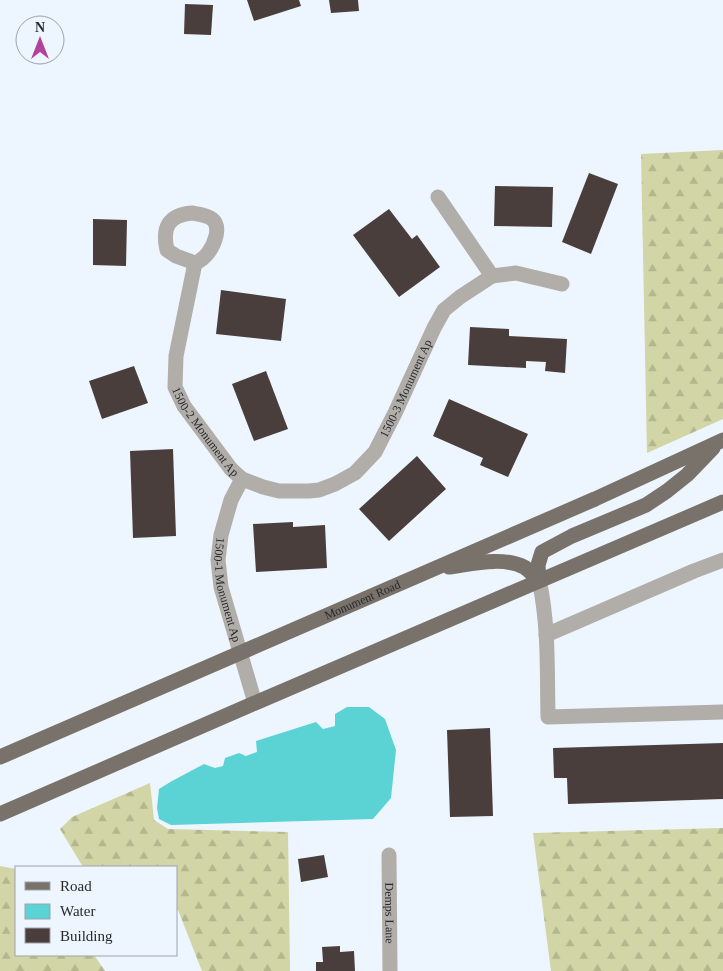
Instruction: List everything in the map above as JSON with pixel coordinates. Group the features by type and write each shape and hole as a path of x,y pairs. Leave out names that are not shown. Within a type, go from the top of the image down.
{"main road":[{"name":"Monument Road","path":"0,757 595,499 721,441"},
{"path":"539,580 538,565 542,552 572,536 646,505 667,492 721,441"},
{"path":"0,814 255,702 723,502"},
{"path":"430,570 485,562 505,562 523,567 539,580"}],"street":[{"path":"438,198 492,276"},
{"name":"1500-2 Monument Ap","path":"196,263 176,356 175,387 184,406 231,469 242,478"},
{"name":"1500-3 Monument Ap","path":"242,478 263,487 279,491 309,492 335,484 355,473 374,452 444,310 492,276 516,273 562,284"},
{"name":"1500-1 Monument Ap","path":"242,478 231,500 221,535 218,560 221,586 255,702"},
{"path":"546,635 723,560"},
{"path":"539,580 543,599 546,635 548,717 723,712"},
{"name":"Demps Lane","path":"388,855 390,971"}],"green space":[{"path":"723,150 723,419 647,453 641,154"},
{"path":"150,783 154,820 168,829 288,832 290,971 202,971 178,910 178,866 82,866 60,829 72,817"},
{"path":"723,828 723,971 551,971 533,833"},
{"path":"0,866 15,869 15,956 95,956 105,971 0,971"}],"water":[{"path":"347,707 369,707 385,719 396,750 391,798 373,819 171,825 159,819 157,808 159,789 172,781 204,764 215,768 223,766 225,758 239,753 246,756 257,752 256,741 316,722 323,729 335,726 335,714"}],"building":[{"path":"247,0 299,0 301,6 254,21"},
{"path":"329,0 358,0 359,11 331,13"},
{"path":"185,4 213,5 211,35 184,34"},
{"path":"589,173 618,184 591,254 562,242"},
{"path":"495,186 553,187 552,227 494,226"},
{"path":"389,209 412,239 417,235 440,267 399,297 353,235"},
{"path":"93,219 127,220 126,266 93,265"},
{"path":"221,290 286,299 281,341 216,334"},
{"path":"470,327 509,329 509,336 567,339 565,373 545,371 546,362 526,361 526,368 468,365"},
{"path":"134,366 148,403 102,419 89,381"},
{"path":"266,371 288,429 254,441 232,384"},
{"path":"449,399 528,434 508,477 480,465 483,458 433,436"},
{"path":"173,449 176,536 133,538 130,451"},
{"path":"417,456 446,489 389,541 359,509"},
{"path":"293,522 293,527 325,525 327,568 256,572 253,524"},
{"path":"490,728 493,816 450,817 447,730"},
{"path":"723,743 723,799 568,804 567,778 554,778 553,748"},
{"path":"324,855 328,877 301,882 298,859"},
{"path":"340,946 340,952 354,951 355,971 316,971 316,962 323,962 322,947"}]}
